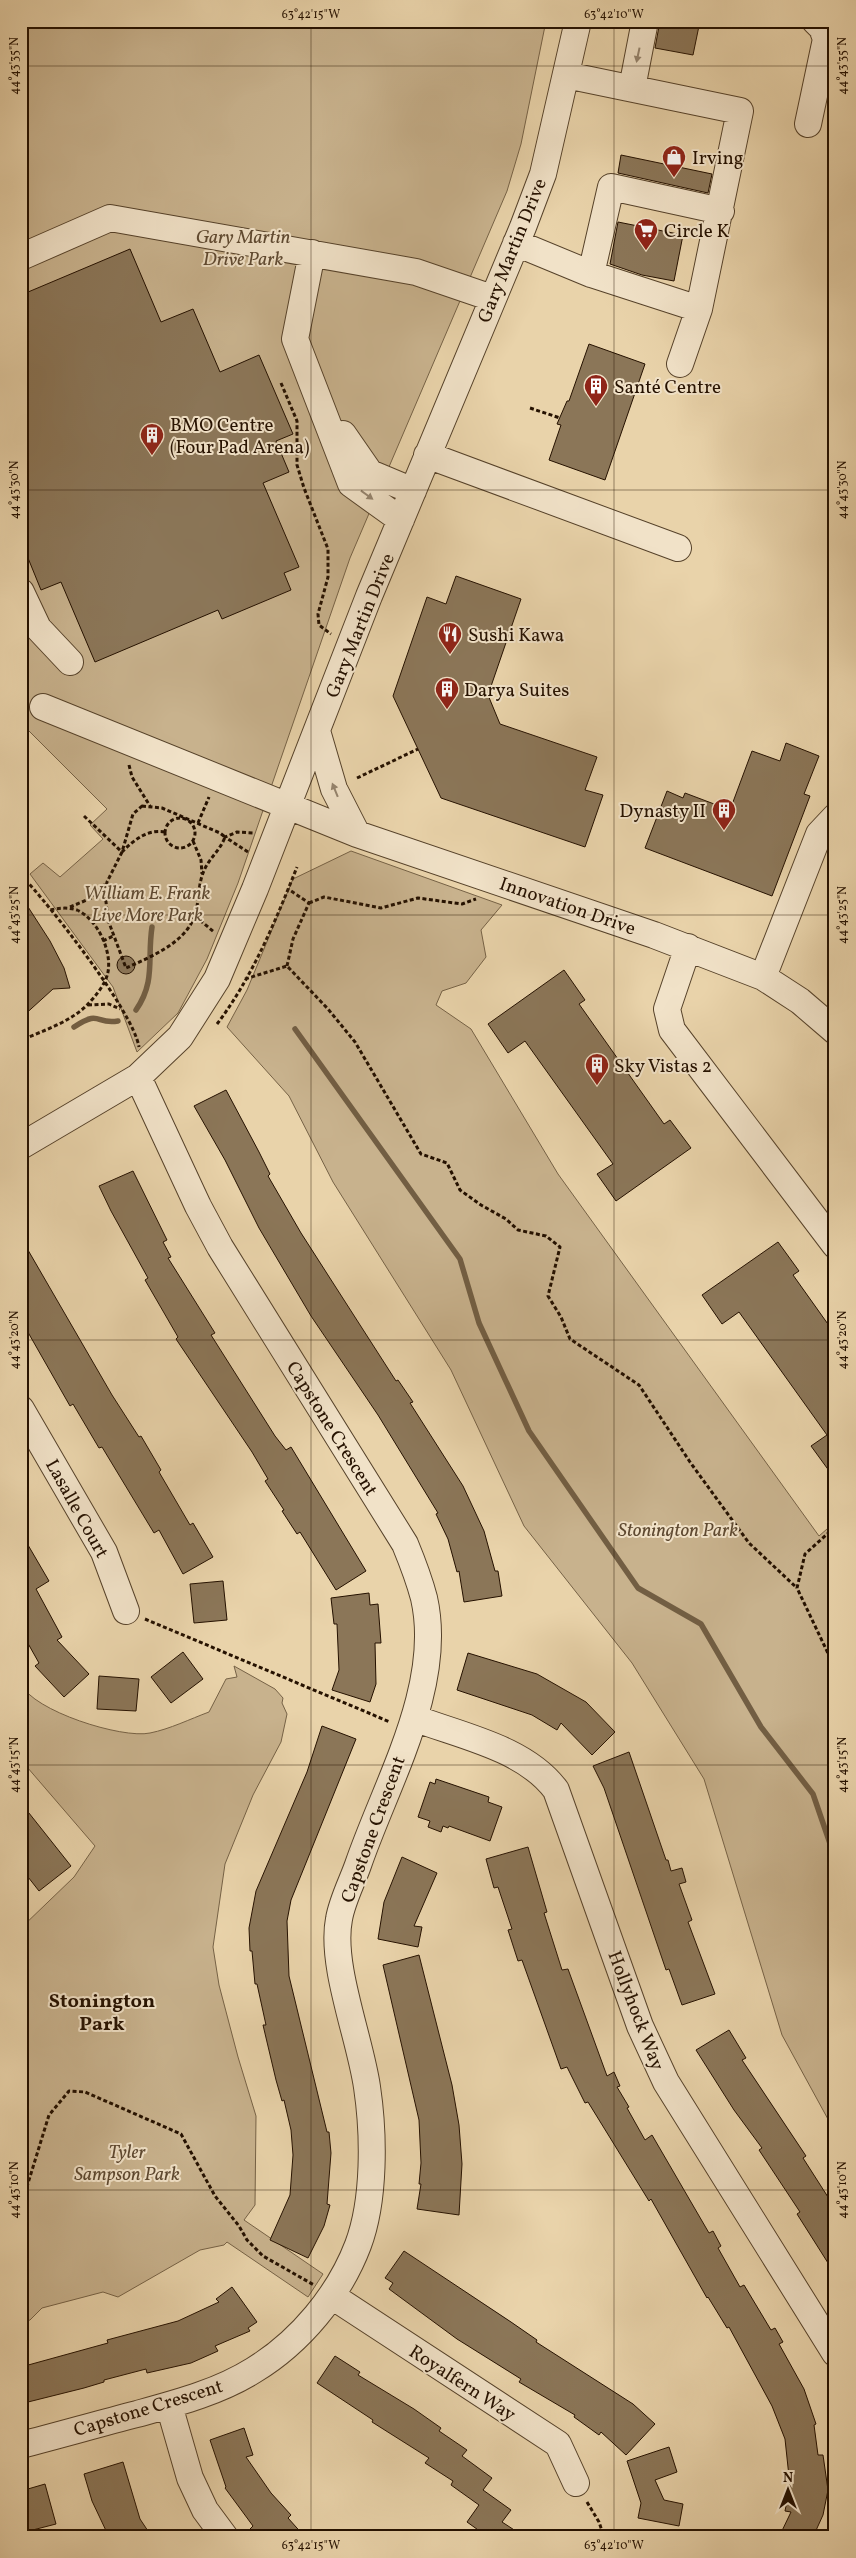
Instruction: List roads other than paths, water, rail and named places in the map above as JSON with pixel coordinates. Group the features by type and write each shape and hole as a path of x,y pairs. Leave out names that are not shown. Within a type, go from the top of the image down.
{"street":[{"name":"Gary Martin Drive","path":"21,1146 180,1037 217,979 427,455 516,243 542,174 578,21"},
{"path":"632,88 646,21"},
{"path":"808,124 826,39 822,28 816,21"},
{"path":"566,75 740,110 721,212 699,309 680,364"},
{"path":"591,274 611,187 721,212"},
{"path":"21,257 110,218 416,272 492,298"},
{"path":"516,243 591,274 699,309"},
{"path":"312,253 296,339 351,484 401,520"},
{"path":"315,391 370,473 413,491"},
{"path":"427,455 678,548"},
{"path":"21,592 38,628 70,662"},
{"name":"Innovation Drive","path":"42,707 288,804 357,834 688,947 763,977 800,1001 835,1031"},
{"path":"317,730 334,789 357,834"},
{"path":"763,977 819,834 835,817"},
{"path":"688,947 667,1009 672,1030 835,1245"},
{"name":"Capstone Crescent","path":"21,2445 169,2405 211,2391 254,2371 293,2342 332,2296 358,2244 370,2189 371,2162 367,2086 338,1959 339,1919 424,1684 427,1627 424,1600 405,1544 220,1248 198,1206 138,1065"},
{"name":"Lasalle Court","path":"21,1409 104,1552 126,1611"},
{"name":"Hollyhock Way","path":"411,1724 507,1752 528,1762 545,1775 556,1790 640,2026 653,2056 671,2089 835,2353"},
{"name":"Royalfern Way","path":"332,2296 558,2444 576,2483"},
{"path":"169,2405 190,2478 205,2510 226,2537"}],"waterway":[{"path":"136,1010 149,979 152,927"},
{"path":"74,1027 94,1018 111,1022 118,1021"},
{"path":"295,1029 460,1259 479,1323 529,1431 638,1588 701,1624 761,1727 813,1794 835,1858"}],"place":[{"name":"Irving","path":"674,178"},
{"name":"Circle K","path":"646,251"},
{"name":"Santé Centre","path":"596,407"},
{"name":"BMO Centre (Four Pad Arena)","path":"152,456"},
{"name":"Sushi Kawa","path":"450,655"},
{"name":"Darya Suites","path":"447,710"},
{"name":"Dynasty II","path":"724,831"},
{"name":"Sky Vistas 2","path":"597,1086"}],"district":[{"name":"Stonington Park","path":"102,2012"}],"park label":[{"name":"Gary Martin Drive Park","path":"243,247"},
{"name":"William E. Frank Live More Park","path":"147,903"},
{"name":"Tyler Sampson Park","path":"127,2162"}]}
